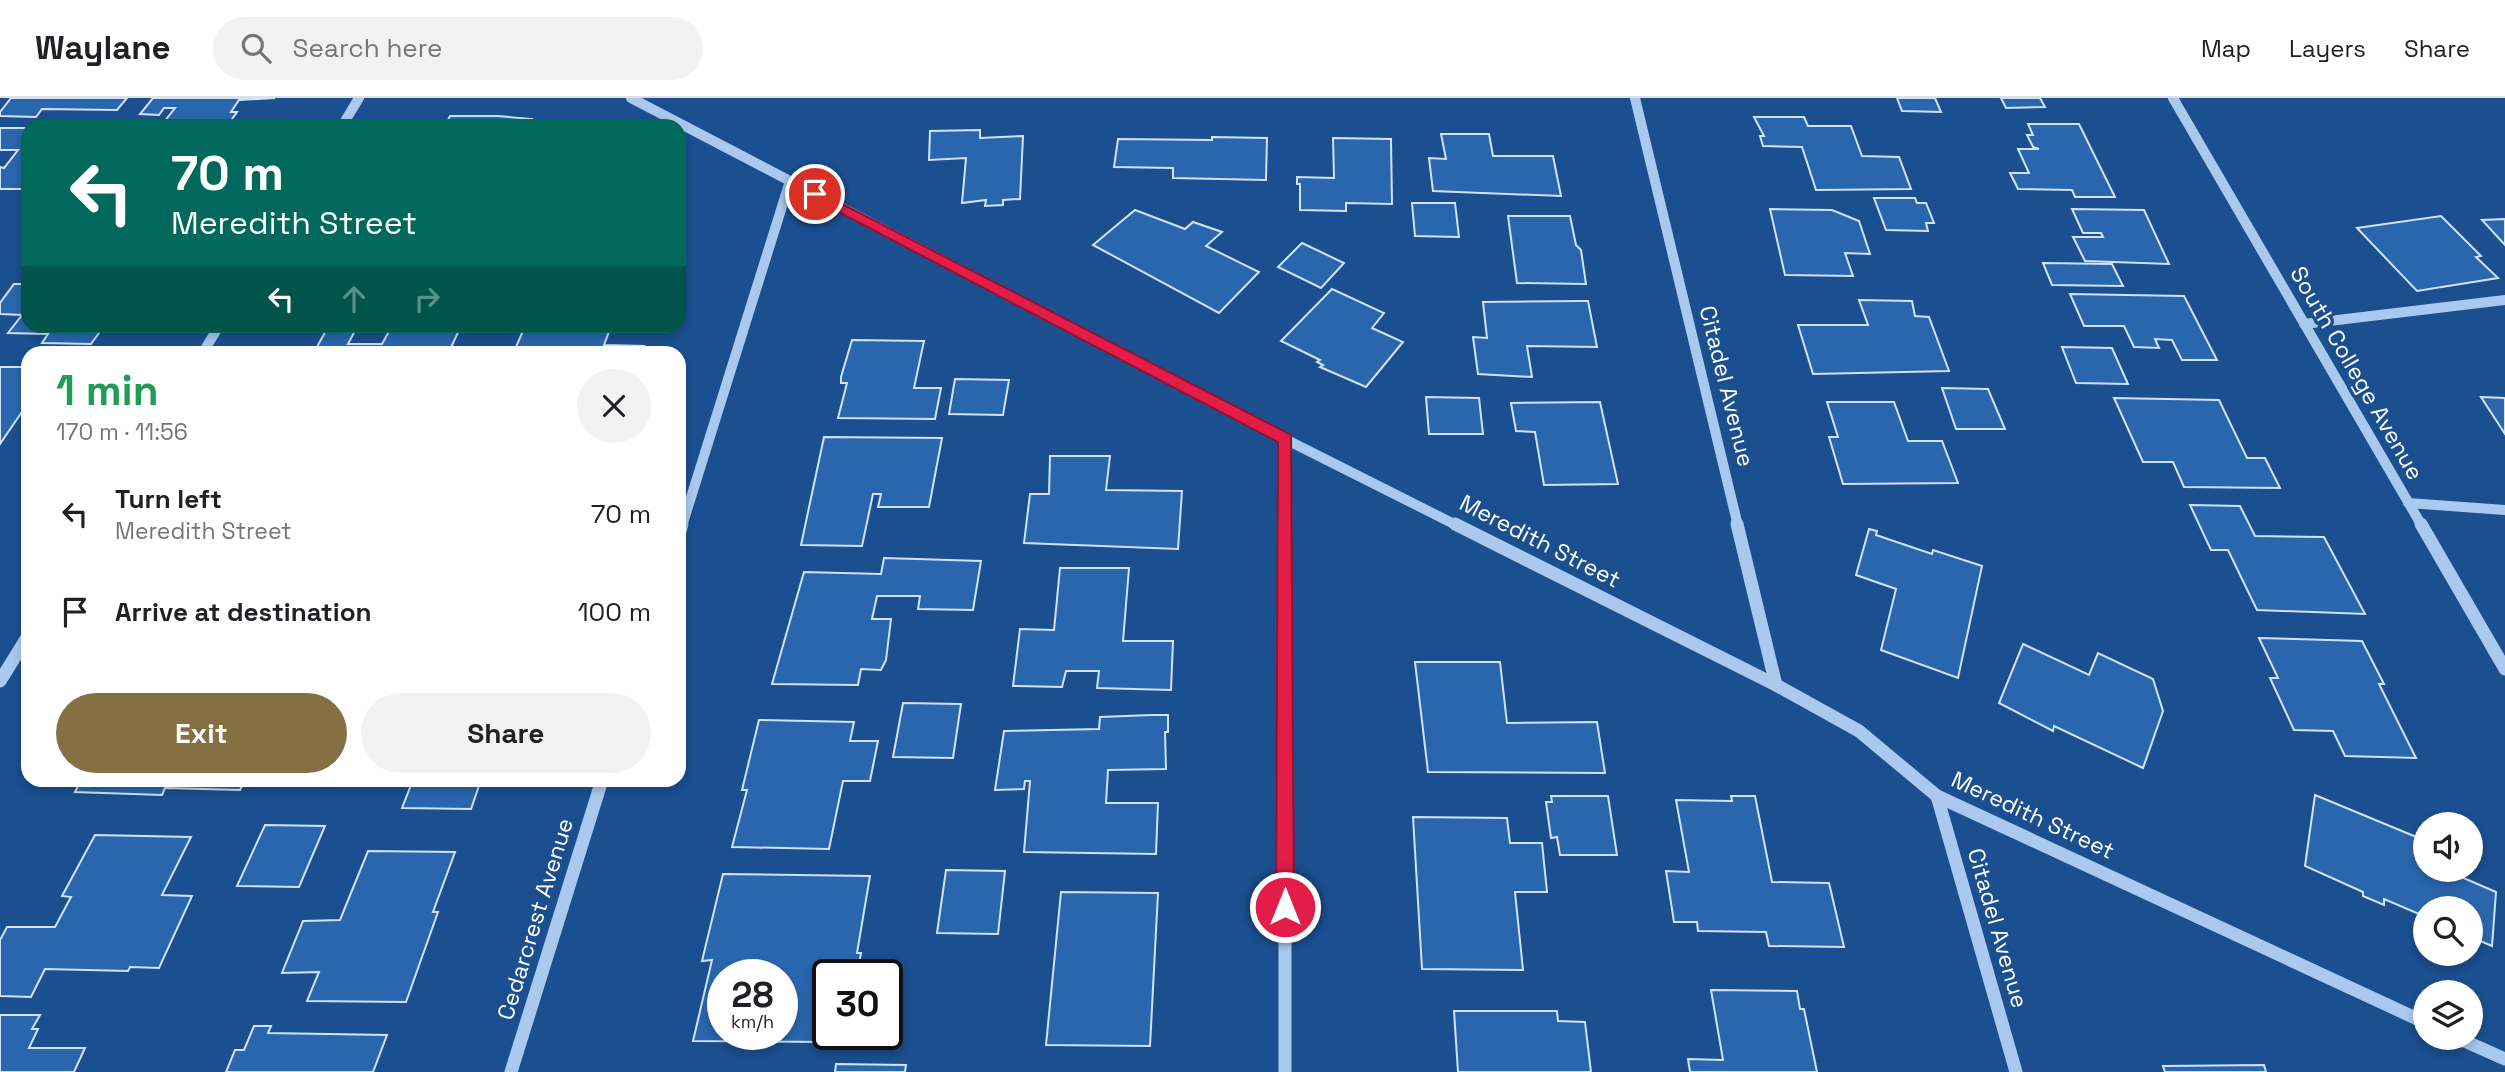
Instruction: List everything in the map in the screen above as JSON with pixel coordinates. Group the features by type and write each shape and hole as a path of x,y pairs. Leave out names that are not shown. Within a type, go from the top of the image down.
{"street":[{"path":"346,119 359,98"},
{"name":"Meredith Street","path":"631,98 671,119"},
{"name":"Citadel Avenue","path":"1635,98 1776,685"},
{"name":"South College Avenue","path":"2173,98 2505,669"},
{"name":"Meredith Street","path":"686,127 1285,439 1776,685 1859,731 1937,796 2413,1017"},
{"path":"686,513 790,181"},
{"path":"2304,324 2505,300"},
{"path":"1285,439 1285,1072"},
{"path":"2408,503 2505,510"},
{"path":"0,681 21,647"},
{"name":"Cedarcrest Avenue","path":"510,1072 600,787"},
{"name":"Citadel Avenue","path":"1937,796 2017,1072"},
{"path":"2483,1049 2505,1059"}],"building":[{"path":"11,98 127,98 117,110 42,109 36,117 0,116"},
{"path":"153,98 275,98 239,100 231,112 237,112 232,119 166,119 175,108 164,108 159,115 140,114"},
{"path":"1897,98 1935,98 1941,112 1902,111"},
{"path":"2001,98 2040,98 2045,107 2006,108"},
{"path":"450,116 498,116 532,119 448,119"},
{"path":"1754,117 1804,117 1808,126 1851,126 1862,156 1899,157 1911,189 1816,190 1802,147 1763,146 1760,136 1764,136"},
{"path":"2028,124 2079,124 2115,197 2075,197 2072,190 2018,189 2010,173 2029,173 2018,149 2039,149 2033,147 2027,135 2033,135"},
{"path":"0,128 21,128 21,189 0,189 0,167 4,168 18,150 0,150"},
{"path":"980,130 980,138 1023,136 1020,199 1003,200 1003,205 985,206 986,200 962,203 966,158 929,160 930,131"},
{"path":"1441,134 1489,134 1493,156 1553,156 1561,196 1433,191 1429,158 1446,159"},
{"path":"1212,137 1267,138 1266,180 1173,178 1173,168 1114,167 1118,139 1212,140"},
{"path":"1333,138 1391,139 1392,204 1346,203 1346,211 1300,210 1300,184 1297,184 1297,177 1334,178"},
{"path":"1874,198 1915,198 1917,203 1926,203 1934,223 1926,223 1928,231 1886,230"},
{"path":"1412,203 1455,203 1459,237 1415,236"},
{"path":"1770,209 1832,210 1859,221 1870,254 1845,253 1853,276 1785,275"},
{"path":"2072,209 2144,210 2169,264 2085,261 2073,237 2103,237 2101,233 2083,233"},
{"path":"1135,210 1185,229 1193,222 1222,232 1206,246 1259,272 1219,313 1093,245"},
{"path":"1508,216 1570,216 1576,245 1581,250 1586,284 1517,283"},
{"path":"2441,216 2481,256 2476,257 2498,278 2417,291 2357,228"},
{"path":"2505,219 2505,245 2482,220"},
{"path":"1302,243 1344,263 1321,288 1278,267"},
{"path":"2043,263 2112,264 2123,286 2052,285"},
{"path":"14,284 21,284 21,315 0,314 0,303"},
{"path":"1332,289 1384,313 1372,328 1403,342 1366,387 1320,367 1323,365 1317,362 1320,360 1281,341"},
{"path":"2070,294 2184,296 2217,360 2182,360 2172,340 2155,339 2159,348 2134,347 2124,326 2084,326"},
{"path":"1859,300 1912,301 1915,316 1929,317 1949,371 1813,374 1798,325 1868,325"},
{"path":"1588,301 1597,347 1527,346 1532,377 1478,374 1473,337 1487,338 1483,302"},
{"path":"21,316 21,333 99,333 91,344 42,343 48,334 8,333"},
{"path":"325,333 354,333 348,344 382,344 388,333 458,333 452,346 317,346"},
{"path":"522,333 608,333 604,345 644,346 516,346"},
{"path":"852,340 924,341 914,388 941,388 935,419 838,418 847,383 841,383 841,377"},
{"path":"2062,347 2112,348 2128,384 2076,383"},
{"path":"0,367 21,367 21,413 0,444"},
{"path":"955,379 1009,380 1003,415 949,414"},
{"path":"1942,388 1988,389 2005,429 1956,429"},
{"path":"1426,397 1479,398 1483,434 1429,434"},
{"path":"2481,397 2505,398 2505,434"},
{"path":"2114,398 2219,400 2247,458 2265,458 2280,488 2184,487 2173,462 2143,462"},
{"path":"1600,402 1618,484 1544,485 1535,432 1516,431 1511,403"},
{"path":"1827,402 1894,402 1908,441 1942,441 1958,483 1843,484 1829,437 1838,437"},
{"path":"824,437 942,438 929,507 878,507 881,494 873,494 862,546 801,545"},
{"path":"1050,456 1110,456 1106,490 1182,491 1178,549 1024,543 1030,494 1049,494"},
{"path":"2190,505 2240,506 2255,536 2324,537 2365,614 2257,610 2228,550 2211,550"},
{"path":"1869,529 1877,531 1876,535 1932,554 1933,550 1982,566 1958,678 1881,650 1896,589 1856,575"},
{"path":"884,558 981,561 973,610 918,609 920,596 877,596 872,619 891,619 886,660 881,670 861,669 858,685 772,684 804,572 881,574"},
{"path":"1060,568 1129,568 1123,641 1173,641 1171,690 1097,688 1099,671 1066,671 1062,687 1013,686 1020,629 1054,630"},
{"path":"2259,638 2362,641 2384,684 2379,684 2416,758 2345,756 2333,731 2294,730 2270,678 2278,678"},
{"path":"2023,644 2089,675 2098,653 2153,679 2163,711 2143,768 2054,726 2053,731 1999,703"},
{"path":"1415,662 1500,662 1507,723 1597,722 1605,773 1428,772"},
{"path":"903,703 961,704 953,758 893,757"},
{"path":"1168,715 1168,732 1165,732 1166,769 1108,770 1106,803 1158,803 1156,854 1024,852 1030,781 1025,781 1024,789 995,790 1004,731 1099,729 1100,717"},
{"path":"759,720 854,722 850,741 878,741 870,781 843,781 829,849 732,847 747,790 742,790"},
{"path":"78,787 242,787 240,790 165,788 162,795 75,792"},
{"path":"410,787 479,787 471,809 402,808"},
{"path":"2315,795 2413,836 2413,882 2473,882 2496,892 2492,946 2483,942 2483,896 2413,896 2413,911 2384,899 2384,905 2363,896 2363,892 2305,866"},
{"path":"1551,796 1608,796 1617,855 1560,855 1557,837 1551,838 1546,802 1552,802"},
{"path":"1731,796 1755,796 1772,882 1829,883 1844,947 1769,946 1766,932 1698,931 1697,922 1674,922 1666,871 1689,872 1676,800 1732,801"},
{"path":"1413,817 1507,818 1510,843 1542,843 1547,892 1515,892 1523,970 1422,969"},
{"path":"265,825 325,826 299,887 237,886"},
{"path":"95,835 191,837 162,895 192,896 159,968 130,967 128,971 45,969 31,997 0,996 0,940 7,927 55,927 71,897 62,896"},
{"path":"368,851 455,852 433,912 438,912 406,1002 307,1001 319,972 282,973 303,921 340,920"},
{"path":"946,870 1005,871 998,934 937,933"},
{"path":"723,874 870,876 857,953 861,953 860,959 812,959 812,1042 798,1042 798,959 702,961"},
{"path":"1061,892 1158,893 1150,1046 1046,1045"},
{"path":"707,981 707,1041 693,1041"},
{"path":"1711,990 1797,991 1800,1009 1804,1009 1817,1072 1690,1072 1688,1059 1723,1060"},
{"path":"1454,1011 1557,1011 1558,1021 1585,1022 1591,1072 1458,1072"},
{"path":"0,1015 40,1015 32,1029 38,1029 29,1048 85,1048 74,1072 0,1072"},
{"path":"254,1026 271,1026 268,1033 387,1035 373,1072 226,1072 235,1050 244,1050"},
{"path":"836,1064 906,1065 905,1072 835,1072"},
{"path":"2264,1065 2266,1072 2165,1072 2163,1066"}],"route":[{"path":"815,194 1285,439 1285,907"}]}
